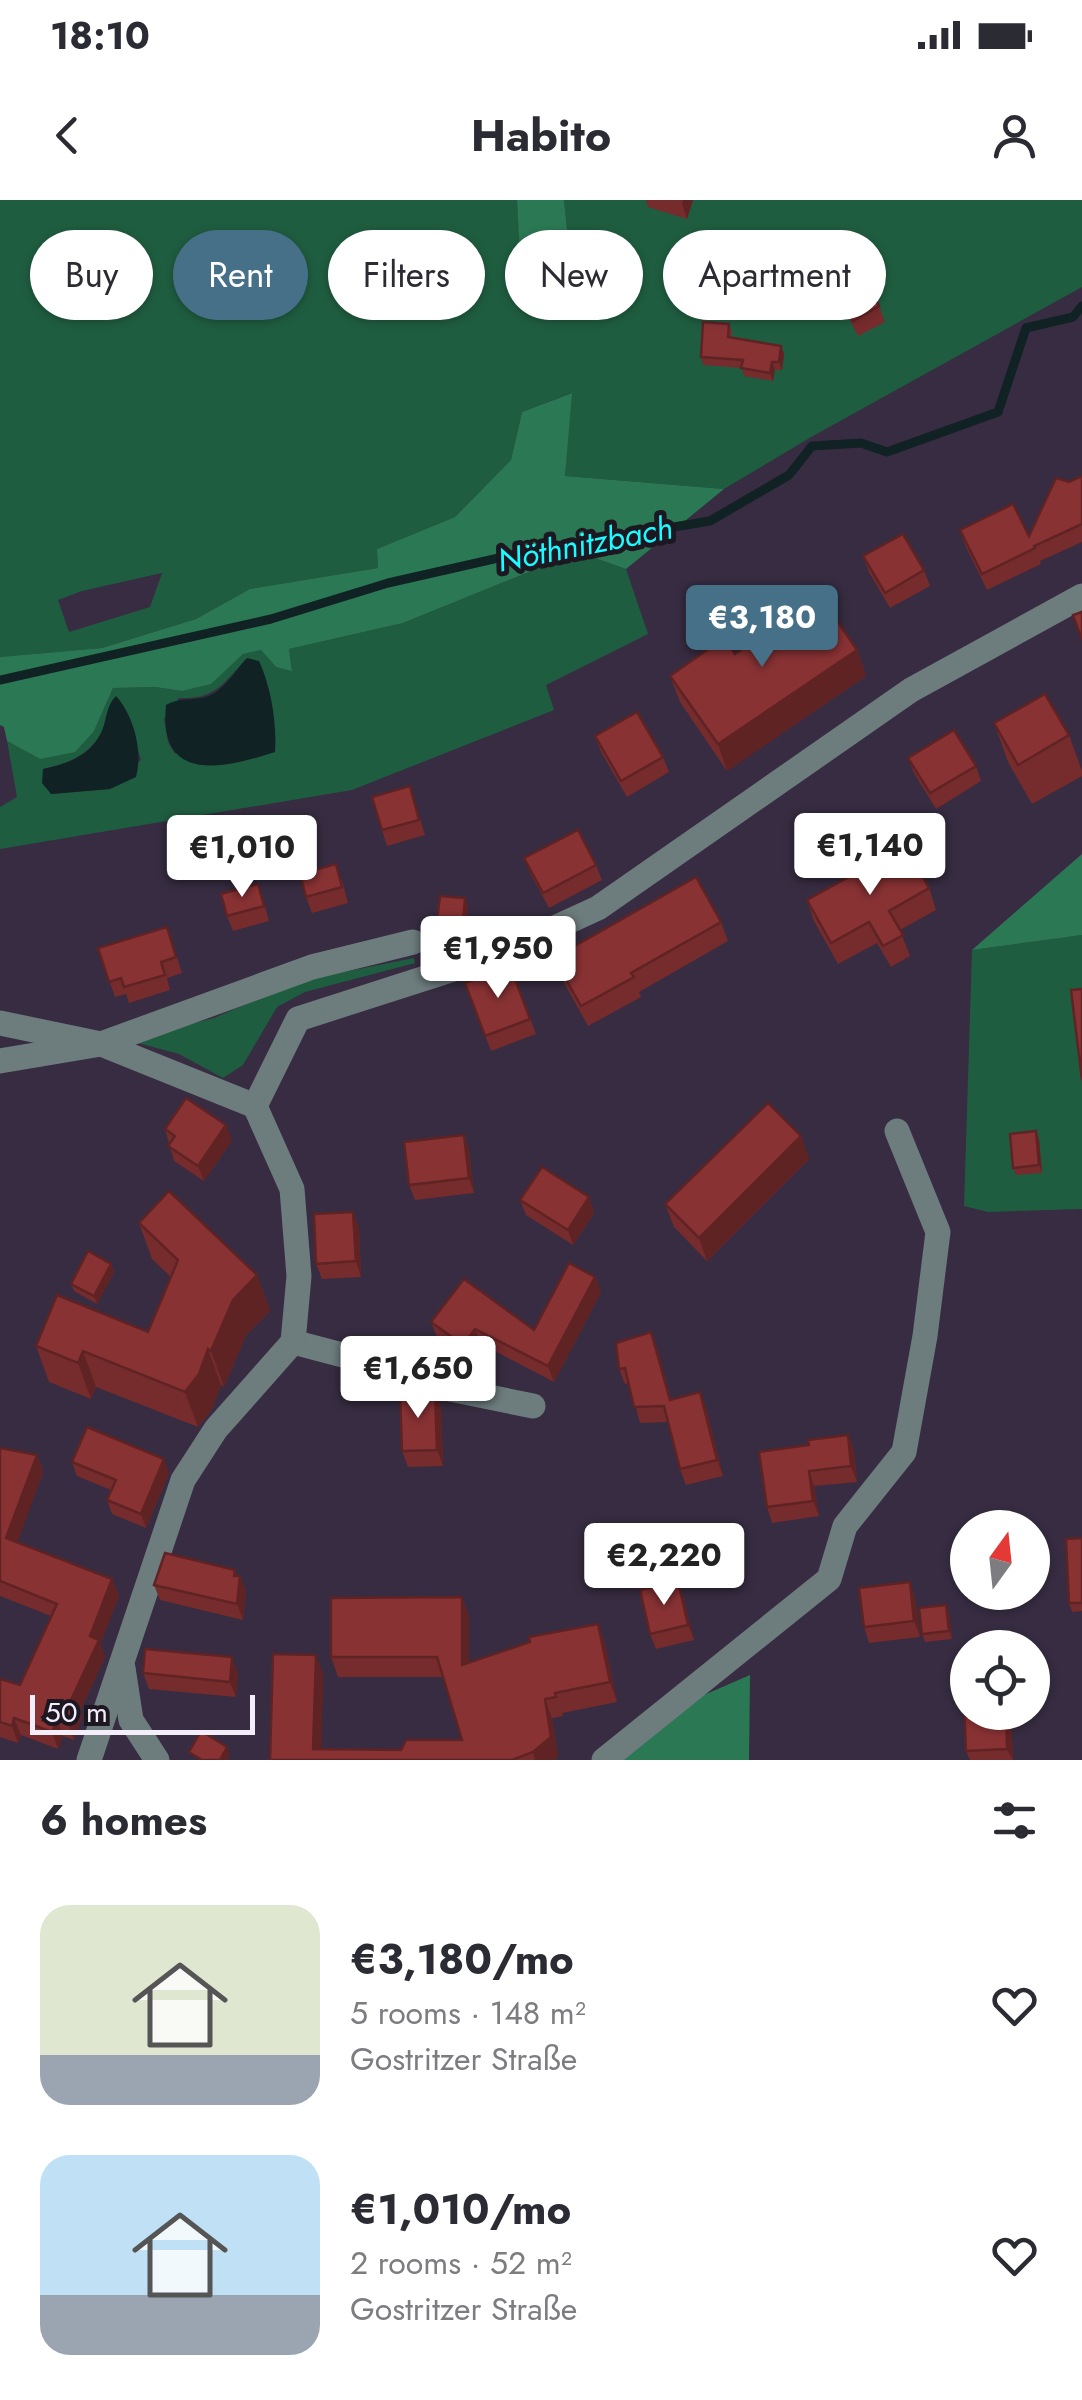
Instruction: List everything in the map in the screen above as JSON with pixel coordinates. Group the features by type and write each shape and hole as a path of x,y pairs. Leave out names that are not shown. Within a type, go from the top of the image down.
{"street":[{"path":"256,1106 298,1019 491,957 598,908 911,690 1082,596"},
{"path":"0,1060 101,1044 312,967 413,942"},
{"path":"0,1023 101,1044 256,1106 292,1189 300,1276 293,1342 216,1429 183,1480 89,1760"},
{"path":"604,1760 829,1579 846,1526 904,1452 925,1336 938,1232 897,1131"},
{"path":"293,1342 445,1388 533,1406"},
{"path":"122,1661 132,1720 156,1760"}],"green space":[{"path":"0,200 517,200 519,230 505,230 505,320 643,320 643,230 567,230 564,200 1082,200 1082,287 724,489 565,476 571,393 522,412 511,460 455,517 377,549 378,568 250,589 196,619 102,648 0,657","holes":["162,573 150,607 69,632 58,600"]},
{"path":"517,200 564,200 567,230 519,230"},
{"path":"572,393 565,476 724,489 626,569 578,552 403,623 289,649 292,671 276,667 261,650 243,654 211,684 182,691 113,688 94,731 75,752 40,759 7,741 0,725 0,657 102,648 196,619 250,589 378,568 377,549 455,517 511,460 522,412"},
{"path":"578,552 626,569 648,634 546,685 554,710 352,790 0,849 0,807 17,797 7,741 40,759 94,731 113,688 182,691 210,684 243,654 261,650 276,667 292,670 289,649 403,623","holes":["239,666 175,754 168,742 164,719 179,698 214,691","103,730 135,740 141,760 110,789 51,794 43,769 78,757"]},
{"path":"1082,854 1082,935 972,950"},
{"path":"1082,935 1082,1209 988,1212 964,1206 972,950"},
{"path":"414,958 415,963 305,992 277,1007 243,1065 223,1078 179,1054 138,1043 139,1037 214,1018 299,981"},
{"path":"750,1675 749,1760 620,1760 674,1708"}],"shaded area":[{"path":"247,658 259,661 267,682 275,752 216,765 183,759 172,748 166,730 166,705 212,694"},
{"path":"116,696 128,713 135,734 136,777 110,789 51,794 42,783 43,769 72,760 95,743"}],"building":[{"path":"703,322 729,324 728,337 781,346 779,362 772,362 770,373 741,368 743,360 701,357"},
{"path":"1082,476 1082,524 982,574 960,530 1013,504 1029,536 1056,478 1069,482"},
{"path":"903,534 924,570 885,593 863,556"},
{"path":"820,596 857,650 718,744 670,676 724,638 735,654"},
{"path":"1082,612 1082,640 1073,615"},
{"path":"1045,694 1069,735 1018,765 994,723"},
{"path":"637,712 663,757 621,781 595,736"},
{"path":"954,730 976,766 930,793 908,758"},
{"path":"410,786 419,820 382,830 372,797"},
{"path":"578,830 596,865 543,893 524,858"},
{"path":"905,846 929,888 889,911 903,935 883,946 869,922 831,943 807,900"},
{"path":"336,864 342,887 306,897 300,874"},
{"path":"696,877 721,922 581,1006 554,958"},
{"path":"258,884 264,906 227,916 221,894"},
{"path":"440,896 465,898 463,923 437,920"},
{"path":"167,927 176,957 161,962 165,975 124,987 121,978 109,982 98,948"},
{"path":"510,966 530,1019 485,1036 465,983"},
{"path":"1082,989 1082,1080 1071,990"},
{"path":"186,1098 226,1125 198,1166 168,1146 175,1136 165,1129"},
{"path":"768,1103 801,1136 699,1238 665,1204"},
{"path":"1036,1131 1039,1165 1013,1168 1010,1134"},
{"path":"464,1135 469,1178 409,1185 404,1142"},
{"path":"542,1167 589,1197 568,1230 520,1200"},
{"path":"169,1191 257,1275 233,1300 199,1374 185,1392 83,1351 78,1363 36,1346 57,1295 148,1332 178,1260 139,1223"},
{"path":"353,1212 356,1261 316,1264 314,1214"},
{"path":"88,1251 111,1264 94,1296 71,1284"},
{"path":"569,1263 595,1277 548,1366 475,1329 463,1345 431,1322 464,1279 534,1330"},
{"path":"651,1332 670,1400 700,1392 717,1460 680,1469 664,1406 634,1407 625,1368 619,1369 616,1343"},
{"path":"400,1392 435,1392 437,1450 402,1451"},
{"path":"87,1427 164,1459 141,1514 107,1500 116,1480 72,1462"},
{"path":"848,1435 851,1466 809,1471 813,1501 767,1507 759,1452"},
{"path":"0,1448 37,1455 6,1538 112,1579 90,1636 99,1640 72,1698 76,1699 68,1723 57,1719 52,1732 14,1718 12,1726 0,1722 0,1679 20,1685 57,1604 0,1581"},
{"path":"1082,1538 1082,1603 1069,1603 1066,1539"},
{"path":"165,1553 235,1570 234,1576 240,1576 237,1604 154,1585"},
{"path":"678,1581 688,1625 650,1634 640,1590"},
{"path":"910,1582 914,1621 864,1627 859,1588"},
{"path":"462,1597 462,1665 530,1642 529,1637 598,1624 610,1682 555,1693 556,1697 545,1699 551,1737 533,1752 512,1760 270,1760 273,1654 316,1655 313,1749 401,1750 406,1740 462,1740 437,1657 331,1657 331,1598"},
{"path":"946,1605 949,1631 922,1634 919,1608"},
{"path":"145,1649 232,1657 230,1682 143,1673"},
{"path":"965,1730 1006,1730 1007,1749 966,1751"},
{"path":"201,1731 227,1747 220,1760 202,1760 189,1752"}],"waterway":[{"name":"Nöthnitzbach","path":"0,680 271,619 388,583 534,550 710,521 789,475 812,446 861,443 887,452 998,412 1026,328 1073,317 1082,306"}]}
